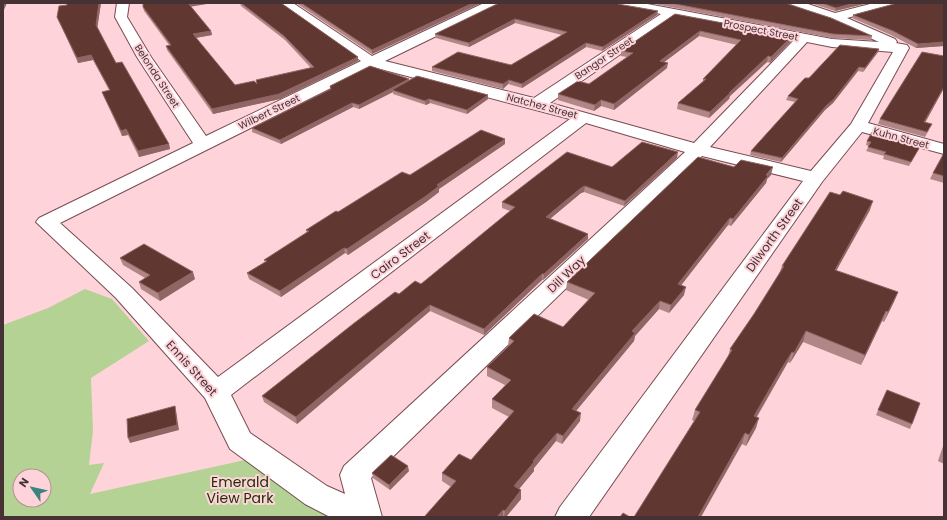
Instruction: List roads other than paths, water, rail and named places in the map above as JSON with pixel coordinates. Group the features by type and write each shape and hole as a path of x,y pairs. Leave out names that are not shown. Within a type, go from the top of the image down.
{"street":[{"name":"Belonda Street","path":"123,3 121,17 144,57 203,144"},
{"name":"Natchez Street","path":"285,3 371,62 537,104 698,150 815,178"},
{"name":"Wilbert Street","path":"46,222 494,3"},
{"name":"Prospect Street","path":"622,3 832,43 902,48"},
{"path":"792,3 835,17 902,48"},
{"path":"835,17 888,3"},
{"name":"Bangor Street","path":"537,104 671,12"},
{"name":"Dill Way","path":"366,517 355,475 698,150 803,38"},
{"name":"Dilworth Street","path":"571,517 815,178 858,126 902,48"},
{"name":"Cairo Street","path":"216,392 583,118"},
{"name":"Kuhn Street","path":"858,126 944,149"},
{"name":"Ennis Street","path":"46,222 124,293 216,392 240,441 316,495 360,517"}],"park label":[{"name":"Emerald View Park","path":"240,490"}]}
